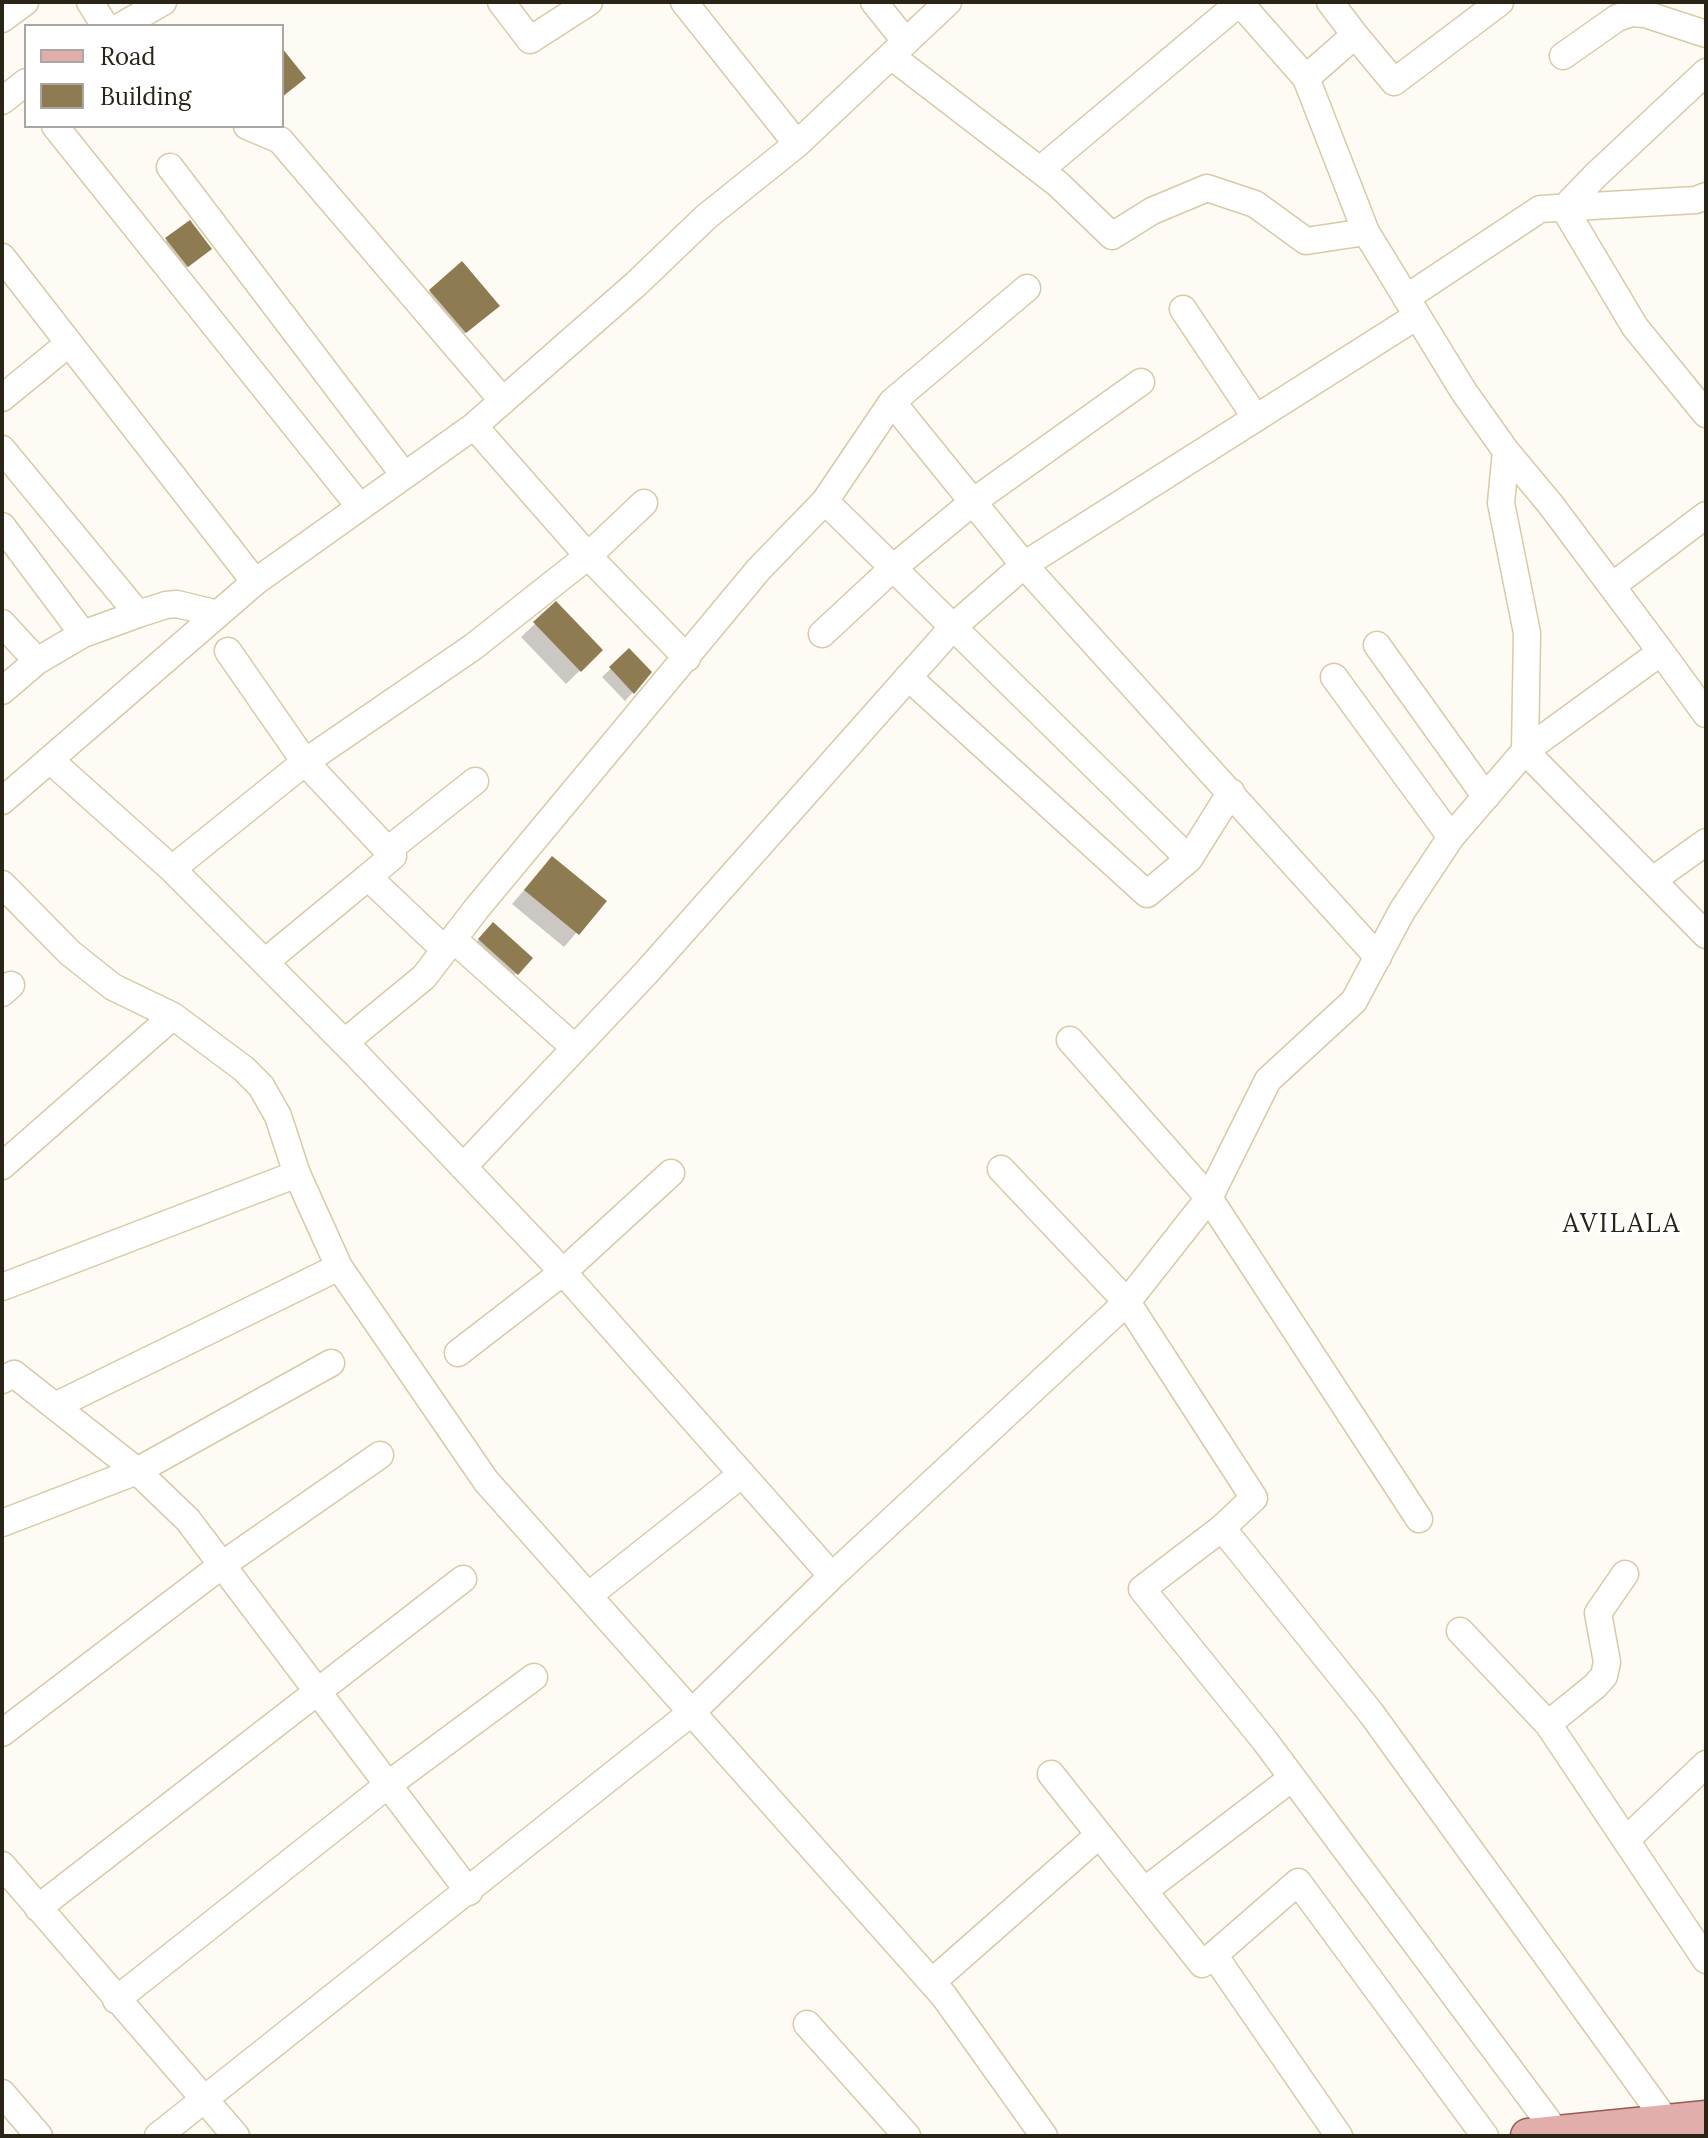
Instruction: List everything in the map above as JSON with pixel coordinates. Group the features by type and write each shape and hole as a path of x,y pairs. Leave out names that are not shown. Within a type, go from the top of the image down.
{"main road":[{"path":"1542,2134 1670,2129 1706,2118"}],"street":[{"path":"2,19 25,2"},
{"path":"90,2 104,24"},
{"path":"135,23 163,2"},
{"path":"501,2 530,40 589,2"},
{"path":"684,2 797,144"},
{"path":"874,2 898,49 1058,184 1112,236 1152,211 1207,188 1255,204 1306,241 1366,232"},
{"path":"2,801 255,582 474,426 636,284 706,217 797,144 948,2"},
{"path":"1040,170 1239,2 1306,78 1366,232 1464,392 1706,714"},
{"path":"1330,2 1394,82 1500,2"},
{"path":"1563,56 1617,18 1631,13 1645,14 1706,34"},
{"path":"1306,78 1355,35"},
{"path":"1564,208 1706,72"},
{"path":"57,128 360,507"},
{"path":"252,128 280,140 503,401"},
{"path":"170,167 404,475"},
{"path":"463,1167 645,974 953,627 1024,565 1256,418 1412,307 1540,209 1696,200 1706,196"},
{"path":"1564,208 1635,327 1706,414"},
{"path":"2,257 255,582"},
{"path":"345,1042 424,977 759,569 825,501 892,402 1027,288"},
{"path":"1183,309 1256,418"},
{"path":"2,398 68,344"},
{"path":"822,634 893,568 974,501 1141,382"},
{"path":"892,402 1024,565 1378,957"},
{"path":"474,426 588,556 687,658"},
{"path":"2,449 138,614"},
{"path":"1506,451 1501,503 1527,633 1525,751 1706,935"},
{"path":"825,501 1189,859"},
{"path":"172,869 305,762 473,647 588,556 644,503"},
{"path":"1612,586 1706,515"},
{"path":"2,526 83,634"},
{"path":"2,691 37,661 83,634 138,614 177,604 218,614"},
{"path":"2,623 37,661"},
{"path":"1377,645 1486,797"},
{"path":"228,651 305,762 393,856 265,962"},
{"path":"158,2136 692,1712 832,1576 1127,1302 1209,1198 1268,1080 1354,1001 1402,911 1451,837 1525,751 1661,652"},
{"path":"908,677 1147,894 1189,859 1231,792"},
{"path":"1334,677 1451,837"},
{"path":"50,760 172,869 345,1042 563,1272 832,1576"},
{"path":"388,850 475,781"},
{"path":"1653,880 1706,842"},
{"path":"368,877 575,1048"},
{"path":"2,884 70,953 113,987 173,1016 244,1069 261,1086 278,1116 297,1174 339,1267 486,1481 932,1982 1044,2136"},
{"path":"2,1166 173,1016"},
{"path":"1070,1040 1209,1198 1419,1519"},
{"path":"1001,1169 1127,1302 1254,1498 1222,1528 1142,1589 1292,1778 1542,2134"},
{"path":"458,1353 563,1272 671,1173"},
{"path":"2,1287 297,1174"},
{"path":"55,1406 339,1267"},
{"path":"2,1523 137,1471 331,1363"},
{"path":"2,1380 14,1374 137,1471 188,1520 469,1892"},
{"path":"2,1733 222,1565 380,1455"},
{"path":"588,1596 742,1474"},
{"path":"1222,1528 1371,1713 1670,2129"},
{"path":"1548,1724 1604,1676 1607,1662 1598,1613 1625,1574"},
{"path":"38,1908 463,1579"},
{"path":"1460,1631 1548,1724 1706,1960"},
{"path":"116,2000 389,1784 534,1677"},
{"path":"1626,1840 1706,1764"},
{"path":"1051,1774 1202,1964 1298,1882 1485,2136"},
{"path":"1144,1891 1292,1778"},
{"path":"932,1982 1099,1835"},
{"path":"2,1865 236,2136"},
{"path":"1214,1955 1339,2136"},
{"path":"807,2024 907,2136"},
{"path":"2,2093 39,2136"}],"building":[{"path":"284,50 306,78 284,95"},
{"path":"190,220 212,249 188,267 165,238"},
{"path":"462,261 500,306 466,333 429,290"},
{"path":"556,601 603,650 581,672 533,622"},
{"path":"629,648 652,672 634,694 609,667"},
{"path":"552,856 607,901 579,935 524,890"},
{"path":"493,922 533,958 518,975 478,939"}],"district":[{"name":"AVILALA","path":"1622,1225"}]}
